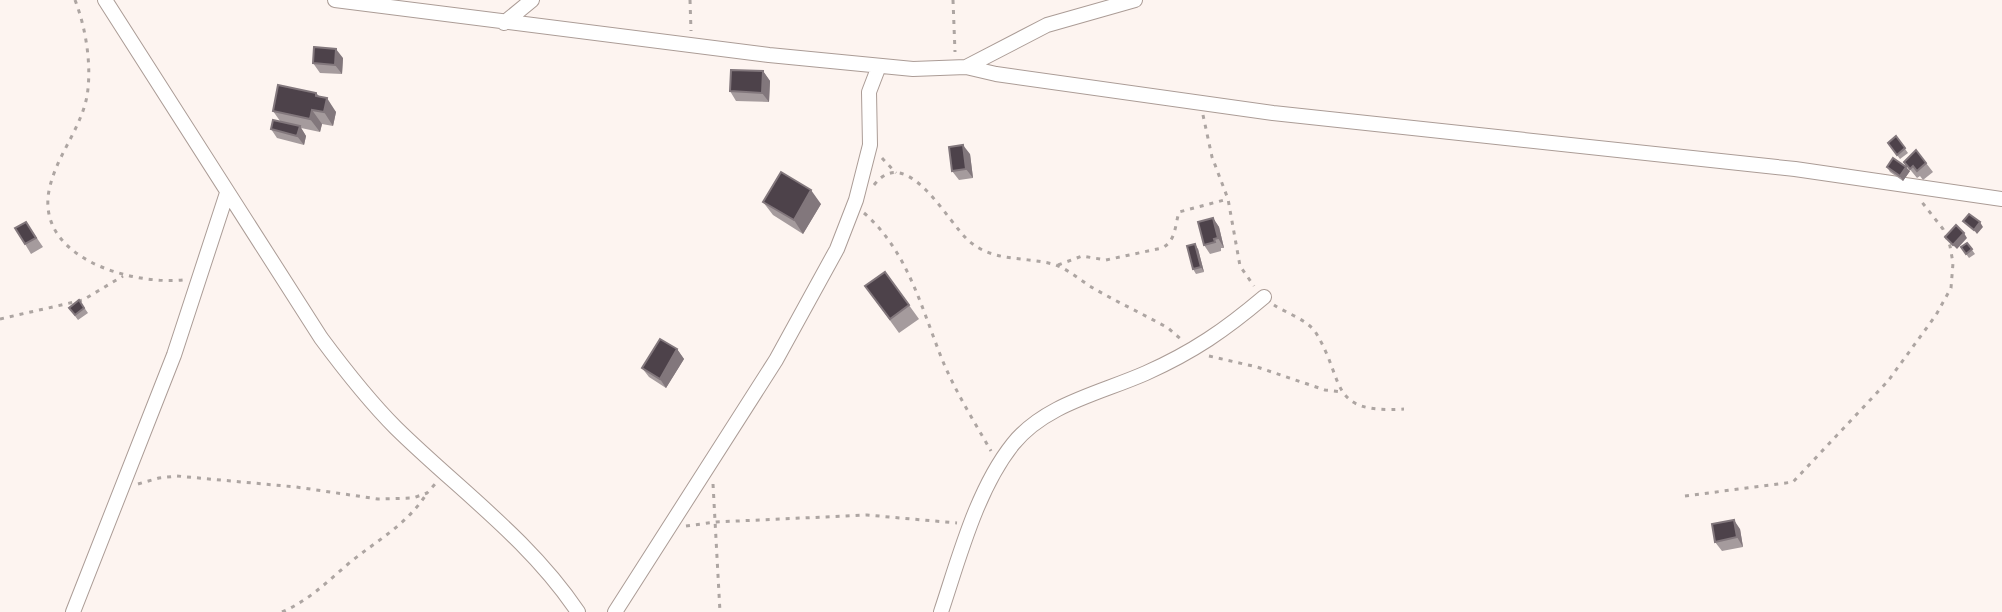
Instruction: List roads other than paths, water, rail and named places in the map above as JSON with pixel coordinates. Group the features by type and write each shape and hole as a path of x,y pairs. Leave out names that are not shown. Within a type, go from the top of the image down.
{"street":[{"path":"105,0 321,338 354,381 396,428 538,560 578,612"},
{"path":"335,0 769,55 879,66 961,67 1202,104 1625,153 1795,169 2002,199"},
{"path":"504,23 532,0"},
{"path":"961,67 1047,25 1135,0"},
{"path":"615,612 776,360 837,249 855,203 870,145 869,92 879,66"},
{"path":"73,612 124,488 201,275 227,193"},
{"path":"941,612 973,517 999,463 1015,441 1049,414 1082,397 1191,351 1222,332 1264,297"}]}
